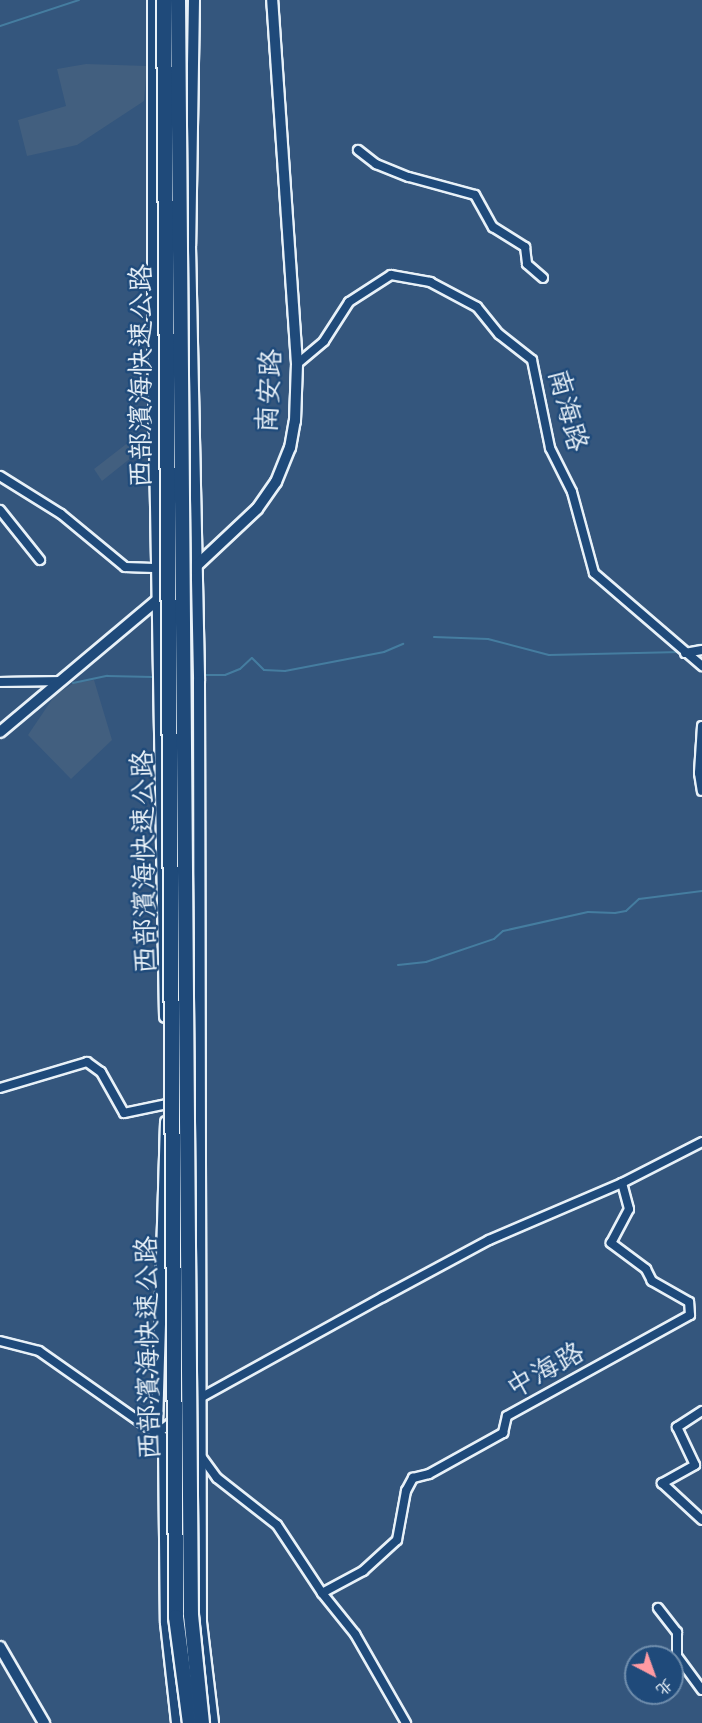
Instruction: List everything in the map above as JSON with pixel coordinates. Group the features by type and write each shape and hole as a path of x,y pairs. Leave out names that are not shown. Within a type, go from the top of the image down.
{"highway":[{"name":"西部濱海快速公路","path":"164,0 176,1617 190,1723"},
{"name":"西部濱海快速公路","path":"178,0 191,1615 202,1723"}],"street":[{"path":"153,0 153,336 160,597 166,1104 157,1434 164,1443 166,1623 177,1723"},
{"path":"194,0 190,246 195,567 201,1622 213,1723"},
{"name":"南安路","path":"0,732 195,567 257,509 276,482 290,448 295,421 297,364 272,0"},
{"path":"358,150 376,165 409,177 475,195 493,227 525,247 527,264 543,278"},
{"name":"南海路","path":"297,364 324,341 349,302 391,275 430,282 477,307 499,334 532,360 550,448 572,492 594,573 702,666"},
{"path":"0,476 82,530 125,567 195,567"},
{"path":"0,510 40,560"},
{"path":"685,653 702,650"},
{"path":"0,682 60,681"},
{"path":"702,726 702,791"},
{"path":"0,1088 87,1062 100,1072 124,1113 166,1104"},
{"path":"157,1434 200,1398 489,1240 622,1183 702,1142"},
{"name":"中海路","path":"322,1593 363,1571 397,1540 406,1491 413,1478 429,1474 503,1433 507,1416 690,1315 689,1302 652,1281 646,1269 611,1243 628,1209 622,1183"},
{"path":"0,1341 39,1351 157,1434 200,1454 217,1478 277,1525 322,1593 355,1634 406,1723"},
{"path":"702,1411 677,1427 695,1465 662,1483 702,1520"},
{"path":"658,1608 677,1632 677,1656 702,1690"},
{"path":"0,1647 44,1723"}],"shaded area":[{"path":"86,64 147,66 144,101 77,145 27,156 18,120 66,106 57,69"},
{"path":"147,428 147,445 102,481 94,469"},
{"path":"94,680 112,740 71,779 28,735 55,695 74,683"}],"waterway":[{"path":"0,26 79,0"},
{"path":"434,637 488,639 549,655 681,652"},
{"path":"204,675 225,675 240,669 252,658 264,670 285,671 384,652 403,644"},
{"path":"693,646 702,644"},
{"path":"73,683 107,676 153,677"},
{"path":"398,965 426,962 494,939 503,931 588,912 626,911 639,899 702,891"}]}
